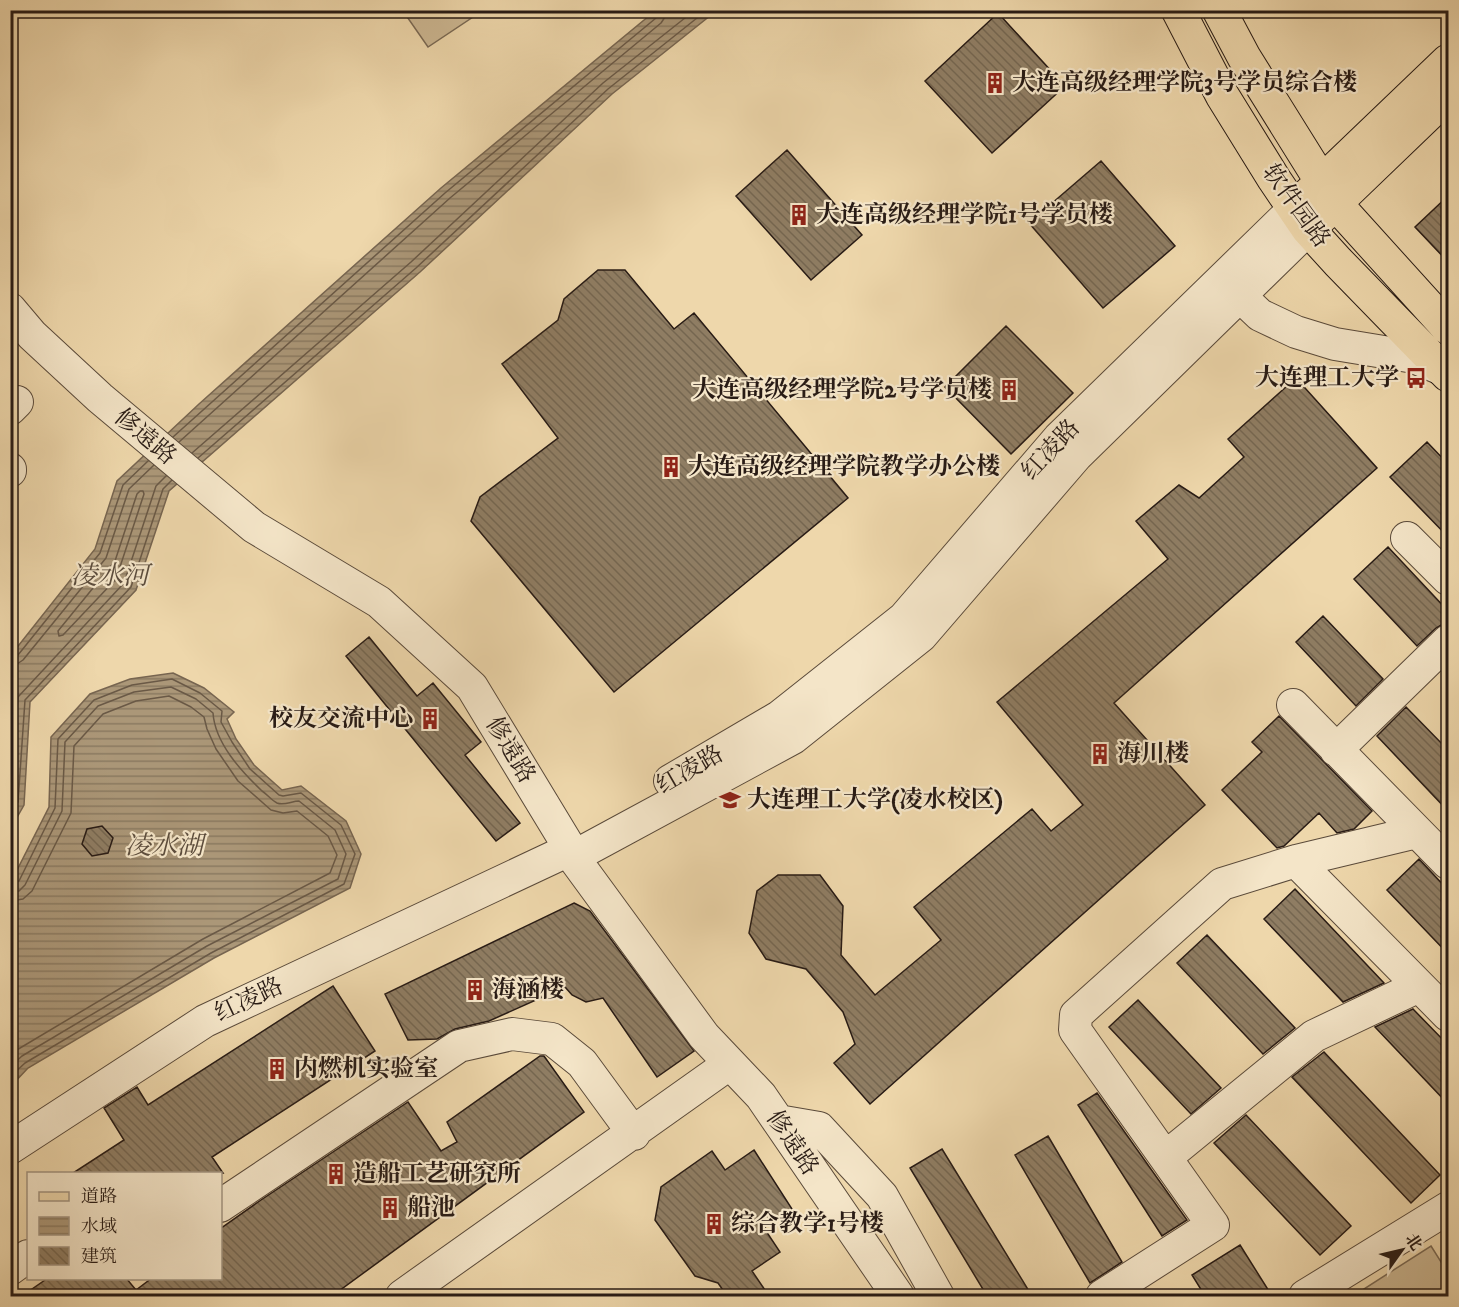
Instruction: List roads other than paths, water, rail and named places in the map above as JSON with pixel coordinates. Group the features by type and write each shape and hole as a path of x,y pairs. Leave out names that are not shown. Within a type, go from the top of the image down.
{"main road":[{"name":"软件园路","path":"1178,10 1222,95 1301,219 1445,372"},
{"name":"软件园路","path":"1219,10 1244,57 1328,193 1449,328"},
{"name":"红凌路","path":"1301,219 1328,193 1449,61"},
{"name":"红凌路","path":"1328,193 1449,95"}],"street":[{"name":"红凌路","path":"10,1148 205,1021 569,850 793,738 921,636 1077,455 1240,296 1301,219"},
{"name":"红凌路","path":"569,850 779,717 904,618 1059,438 1301,219"},
{"path":"1240,296 1260,315 1296,332 1335,344 1414,357 1445,372"},
{"name":"修遠路","path":"10,309 32,334 100,398 254,527 379,602 472,687 569,850 704,1036 761,1096 898,1296"},
{"path":"1407,538 1449,579"},
{"path":"1336,750 1449,641"},
{"path":"1293,705 1449,863"},
{"path":"1102,1296 1214,1225 1075,1030 1076,1015 1222,884 1296,861 1416,832"},
{"path":"1296,861 1449,1015"},
{"path":"1166,1157 1314,1036 1419,986"},
{"path":"222,1205 459,1046 512,1034 552,1040 582,1063 634,1134"},
{"path":"402,1296 634,1134 729,1064"},
{"path":"778,1121 819,1128 882,1196 938,1296"},
{"path":"1305,1296 1449,1208"},
{"path":"10,1269 27,1257"}],"water":[{"name":"凌水河","path":"655,11 716,11 612,94 420,272 169,491 136,590 30,702 24,805 11,828 11,655 95,549 117,481 199,404 441,188"},
{"name":"凌水湖","path":"173,673 204,688 234,712 227,719 236,739 254,765 282,790 301,786 346,821 361,854 350,888 214,958 28,1068 11,1086 10,884 49,807 51,737 90,694 130,679"}],"place":[{"name":"大连高级经理学院3号学员综合楼","path":"995,83"},
{"name":"大连高级经理学院1号学员楼","path":"799,215"},
{"name":"大连理工大学","path":"1416,378"},
{"name":"大连高级经理学院2号学员楼","path":"1009,390"},
{"name":"大连高级经理学院教学办公楼","path":"671,467"},
{"name":"校友交流中心","path":"430,719"},
{"name":"海川楼","path":"1100,754"},
{"name":"大连理工大学(凌水校区)","path":"730,800"},
{"name":"海涵楼","path":"475,990"},
{"name":"内燃机实验室","path":"277,1069"},
{"name":"造船工艺研究所","path":"336,1174"},
{"name":"船池","path":"390,1208"},
{"name":"综合教学1号楼","path":"714,1224"}]}
